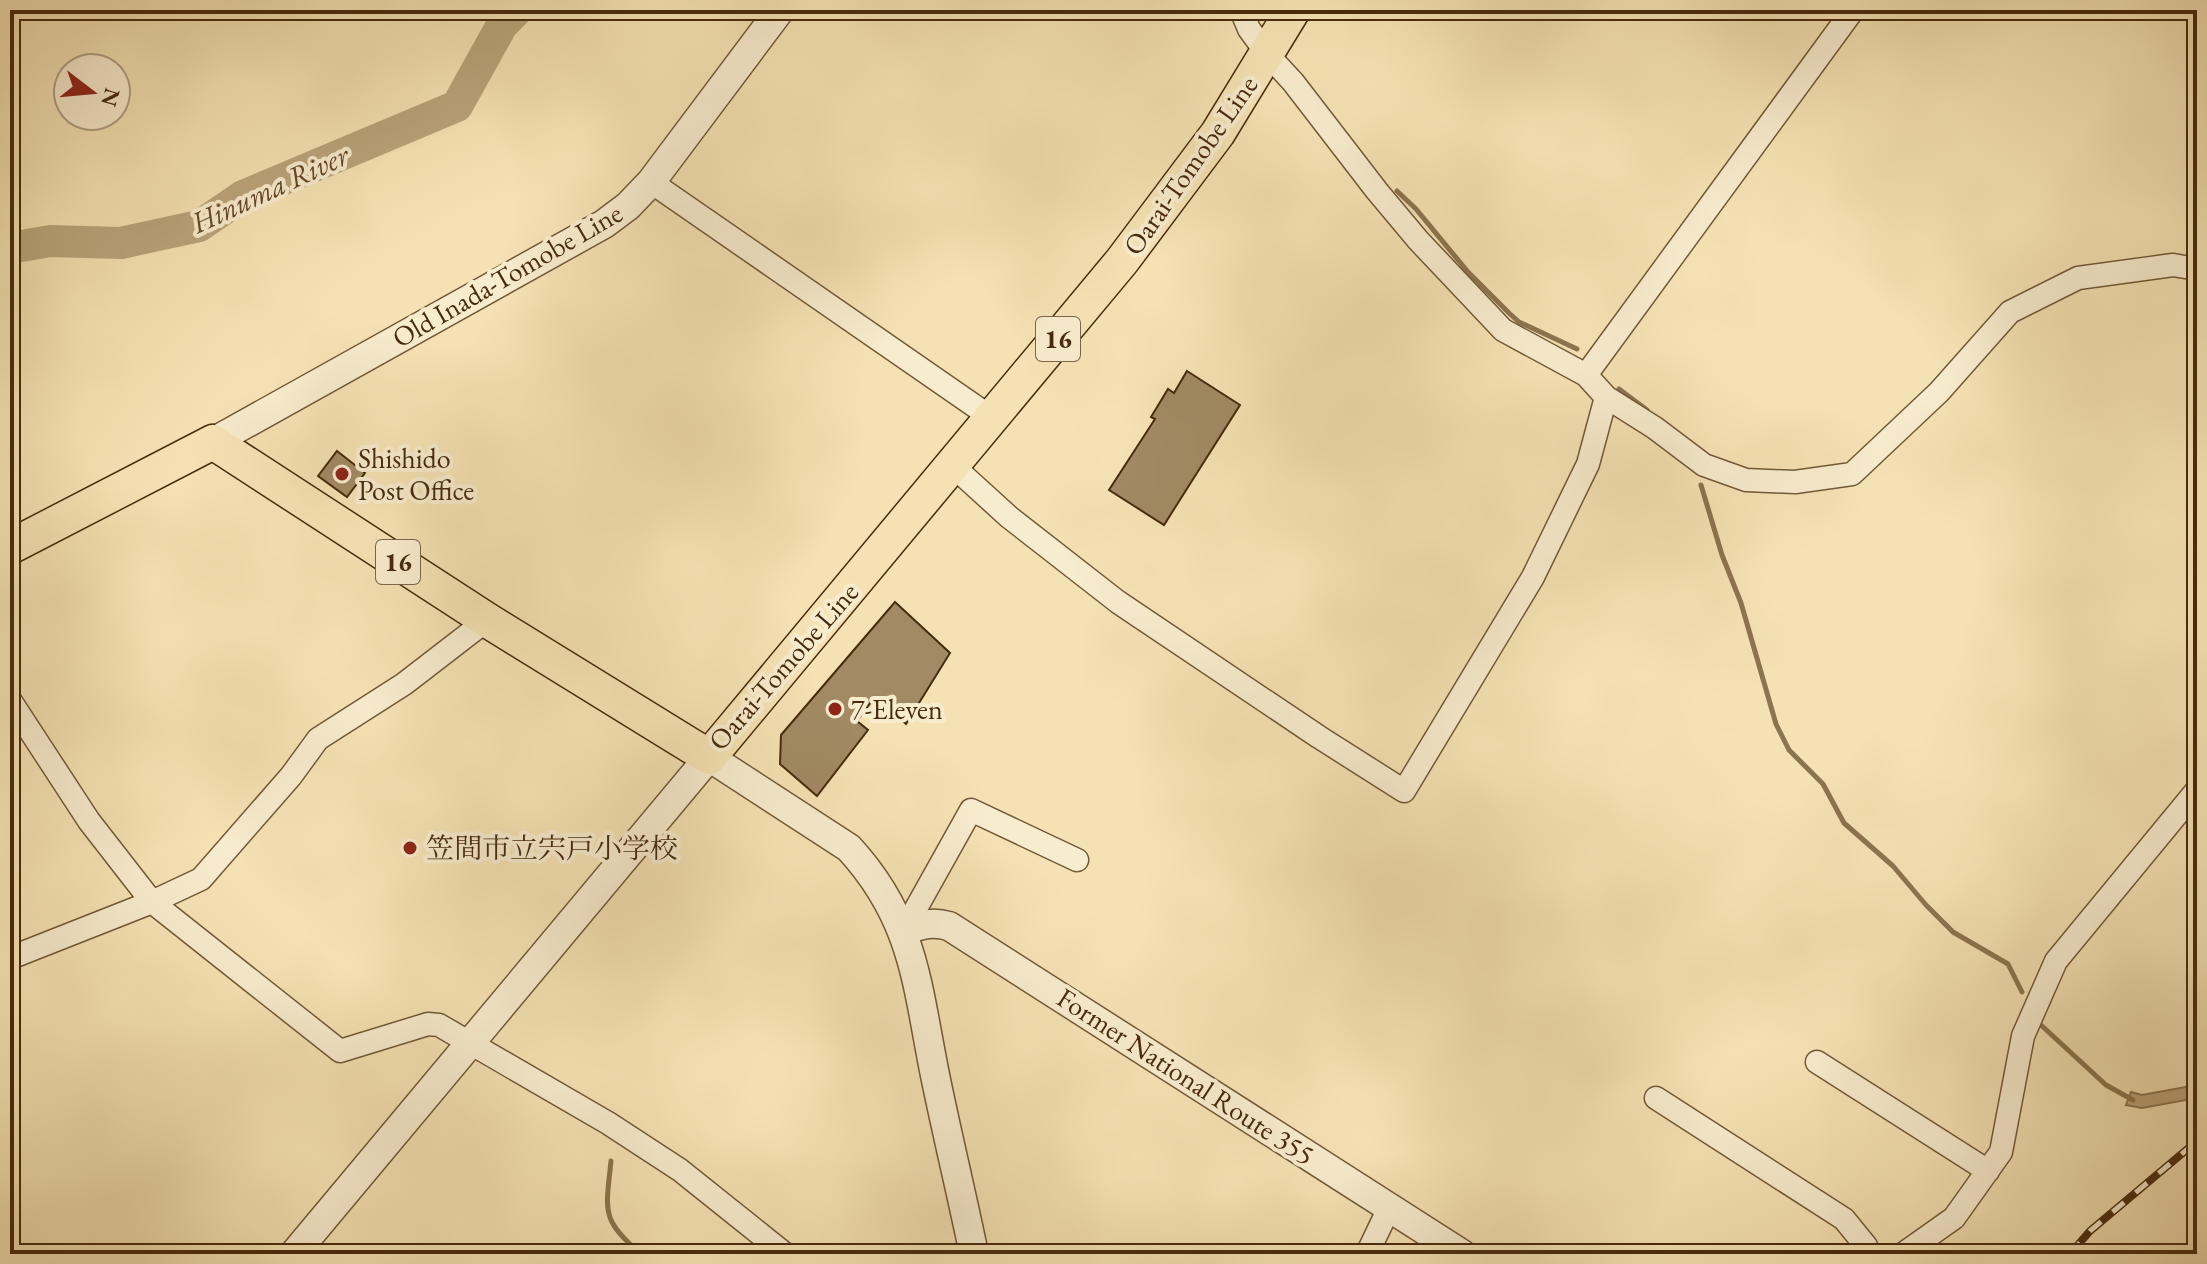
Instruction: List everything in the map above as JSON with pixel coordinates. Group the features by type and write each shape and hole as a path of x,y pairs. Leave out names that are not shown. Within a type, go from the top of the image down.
{"main road":[{"name":"Oarai-Tomobe Line","path":"213,442 487,620 709,757 1122,261 1180,186 1268,55 1293,10"},
{"path":"10,547 213,442"}],"street":[{"name":"Old Inada-Tomobe Line","path":"213,442 604,224 628,206 651,182 780,10"},
{"path":"1241,10 1249,29 1268,55 1293,82 1410,230 1503,330 1586,375 1606,397 1655,428 1704,465 1746,480 1795,482 1852,474 1939,392 2010,312 2078,278 2173,265 2197,269"},
{"path":"1586,375 1853,10"},
{"path":"651,182 992,418"},
{"path":"953,466 1021,527 1118,602 1404,791 1533,577 1588,464 1606,397"},
{"path":"10,958 152,902 201,879 291,776 318,739 404,684 487,620"},
{"path":"10,700 89,821 152,902 340,1051 428,1024 439,1025 608,1123 680,1170 785,1254"},
{"path":"294,1254 709,757 849,848 867,867 904,930 917,976 974,1254"},
{"path":"1903,1254 1954,1218 2001,1152 2023,1036 2056,961 2197,790"},
{"path":"904,930 971,810 1077,860"},
{"name":"Former National Route 355","path":"904,930 937,922 949,926 1462,1254"},
{"path":"1817,1062 1988,1171"},
{"path":"1656,1098 1844,1219 1866,1246 1868,1254"},
{"path":"1367,1254 1390,1206"}],"shaded area":[{"path":"2197,1085 2197,1098 2142,1108 2126,1105 2131,1092 2142,1095"}],"building":[{"path":"1187,371 1240,405 1164,525 1109,490 1155,419 1151,417 1168,389 1174,393"},
{"path":"337,451 365,473 347,497 318,476"},
{"name":"7-Eleven","path":"895,602 950,653 906,724 875,697 857,721 868,730 817,796 780,764 781,735"}],"waterway":[{"name":"Hinuma River","path":"10,248 50,241 121,243 199,226 243,196 457,106 502,25 517,10"},
{"path":"1397,191 1416,209 1468,272 1519,322 1577,349"},
{"path":"1619,389 1647,410"},
{"path":"1701,485 1722,555 1741,603 1776,724 1789,750 1823,784 1844,823 1893,866 1953,932 2008,964 2022,992"},
{"path":"2042,1026 2106,1085 2133,1100"},
{"path":"611,1161 609,1213 618,1232 641,1254"}],"railway":[{"path":"2070,1254 2090,1231 2197,1141"}],"place":[{"name":"Shishido Post Office","path":"342,474"},
{"name":"7-Eleven","path":"835,709"},
{"name":"笠間市立宍戸小学校","path":"410,848"}]}
